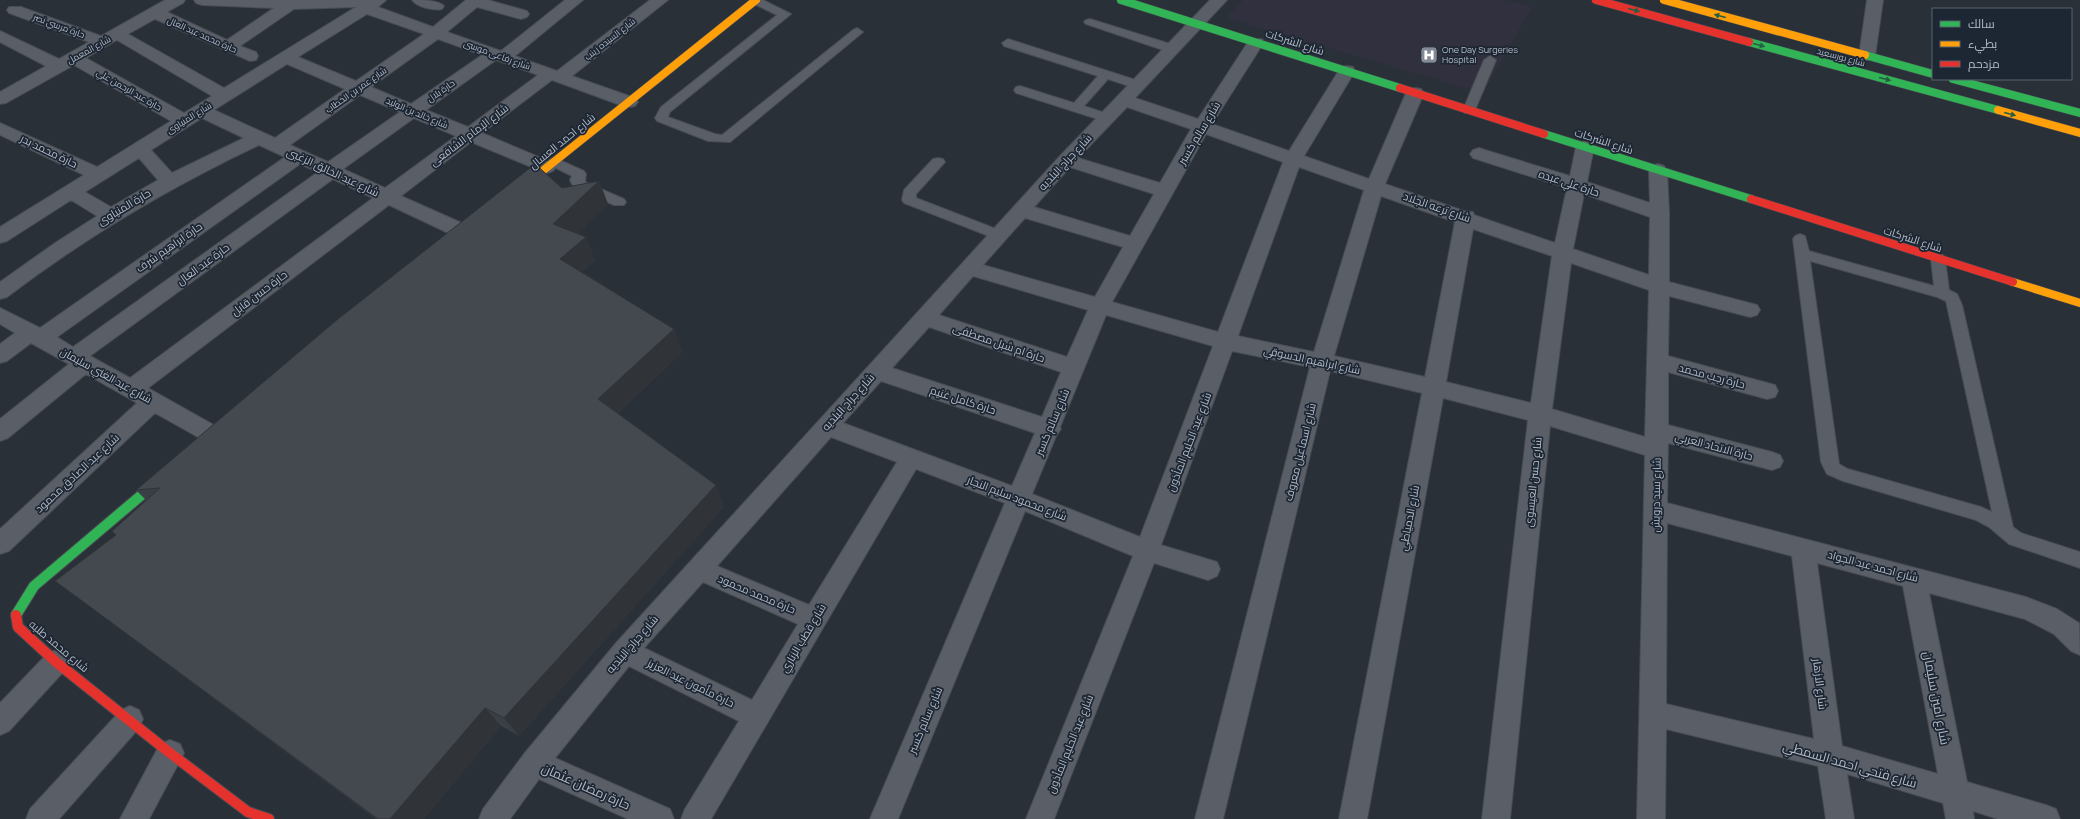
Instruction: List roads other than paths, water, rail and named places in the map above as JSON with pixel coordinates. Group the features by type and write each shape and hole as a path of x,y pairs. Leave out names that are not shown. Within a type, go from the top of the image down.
{"main road":[{"name":"شارع احمد العسال","path":"512,195 755,0"},
{"name":"شارع الشركات","path":"1121,0 2080,303"},
{"name":"شارع بورسعيد","path":"1596,0 2080,133"},
{"name":"شارع بورسعيد","path":"1664,0 1932,74"},
{"path":"1956,80 2080,113"},
{"name":"شارع محمد طلبه","path":"171,470 34,586 16,615 18,627 56,662 130,719 170,753 254,817"}],"street":[{"name":"شارع المعمل","path":"0,99 177,0"},
{"path":"202,0 372,3"},
{"path":"420,0 436,6"},
{"path":"475,0 521,14"},
{"name":"شارع عمر بن الخطاب","path":"276,146 359,89 436,33 475,0"},
{"name":"حارة بلال","path":"331,171 413,111 498,56 575,0"},
{"name":"شارع السيده زينب","path":"555,76 660,0"},
{"name":"شارع جراج البلديه","path":"493,819 534,763 626,651 923,317 1066,160 1219,0"},
{"path":"1866,56 1875,0"},
{"path":"229,46 293,2"},
{"name":"شارع رفاعى موسى","path":"372,3 436,33 629,102"},
{"name":"شارع المنياوى","path":"0,236 372,3"},
{"name":"حارة مرسي نصر","path":"15,10 110,38 225,96"},
{"name":"حارة محمد عبد العال","path":"155,13 250,56"},
{"path":"3,40 59,66"},
{"name":"شارع سالم كسبر","path":"884,819 1018,498 1050,429 1100,305 1202,126 1256,42"},
{"name":"حارة عبد الرحمن علي","path":"74,58 184,121"},
{"name":"شارع خالد بن الوليد","path":"286,58 470,135 551,165"},
{"name":"شارع عبد الحليم المأذون","path":"1040,819 1148,551 1227,342 1294,157 1347,71"},
{"name":"شارع الإمام الشافعى","path":"388,197 470,135 555,76"},
{"name":"شارع ترعه الجلاد","path":"1132,92 1202,126 1563,251 1658,286 1750,310"},
{"name":"شارع اسماعيل معروف","path":"1209,819 1322,361 1375,186 1415,93"},
{"name":"شارع عبد الخالق الزغبى","path":"201,111 466,233"},
{"name":"حارة محمد بدر","path":"0,128 98,175"},
{"name":"حارة المنياوى","path":"0,292 45,257 110,215 169,181 258,138"},
{"name":"شارع حسن العيسوى","path":"1496,819 1540,414 1563,251 1585,147"},
{"path":"141,149 169,181"},
{"name":"حارة علي عبده","path":"1479,154 1578,185 1660,213"},
{"name":"حارة ابراهيم شرف","path":"0,355 35,336 299,156"},
{"path":"1066,160 1165,191"},
{"name":"شارع سيد درويش","path":"1651,819 1660,213 1658,170"},
{"name":"حارة عبد العال","path":"0,432 80,360 331,171"},
{"path":"71,192 110,215"},
{"name":"حارة حسن قابل","path":"131,389 388,197"},
{"path":"1021,210 1135,244"},
{"name":"شارع الدمياطي","path":"1353,819 1466,217"},
{"name":"شارع ابراهيم الدسوقي","path":"968,268 1227,342 1322,361 1540,414 1656,440"},
{"name":"شارع عبد الغني سليمان","path":"0,316 213,435"},
{"name":"حارة ام شبل مصطفى","path":"923,317 1075,368"},
{"name":"حارة رجب محمد","path":"1657,361 1767,391"},
{"name":"حارة كامل غنيم","path":"876,371 1050,429"},
{"name":"شارع عبد الصادق محمود","path":"0,544 153,401"},
{"name":"شارع محمود سليم النجار","path":"826,426 1018,498 1148,551 1208,569"},
{"name":"حارة الاتحاد العربي","path":"1656,440 1772,461"},
{"name":"شارع قطب الزناري","path":"695,819 911,458"},
{"name":"شارع احمد عبد الجواد","path":"1655,510 2026,608 2060,624 2076,636 2080,643"},
{"name":"شارع الازهار","path":"1803,548 1830,756 1840,819"},
{"name":"حارة محمد محمود","path":"699,569 814,619"},
{"name":"شارع امين سليمان","path":"1914,578 1958,807"},
{"name":"حارة مأمون عبد العزيز","path":"626,651 757,716"},
{"path":"0,722 56,662"},
{"name":"شارع فتحي احمد السمطي","path":"1652,712 1830,756 1958,807 2046,819"},
{"path":"40,819 130,719"},
{"path":"134,819 170,753"},
{"name":"حارة رمضان عثمان","path":"534,763 660,819"}],"lane":[{"path":"755,0 785,14 665,110 661,118 713,138 725,139 857,32"},
{"path":"1090,22 1173,49"},
{"path":"1008,43 1106,74 1132,92"},
{"path":"1469,110 1490,60"},
{"path":"1076,108 1106,74"},
{"path":"1020,90 1107,118"},
{"path":"938,162 909,192 909,200 998,235"},
{"path":"551,165 579,174 576,180 579,185 618,202"},
{"path":"2005,531 1955,305 1952,298 1942,293 1801,246 1829,462 1833,469 1843,474 1981,514 1988,517 2005,531 2015,539 2080,560"},
{"path":"1938,259 1942,293"}],"place":[{"name":"One Day Surgeries Hospital","path":"1429,55"}]}
